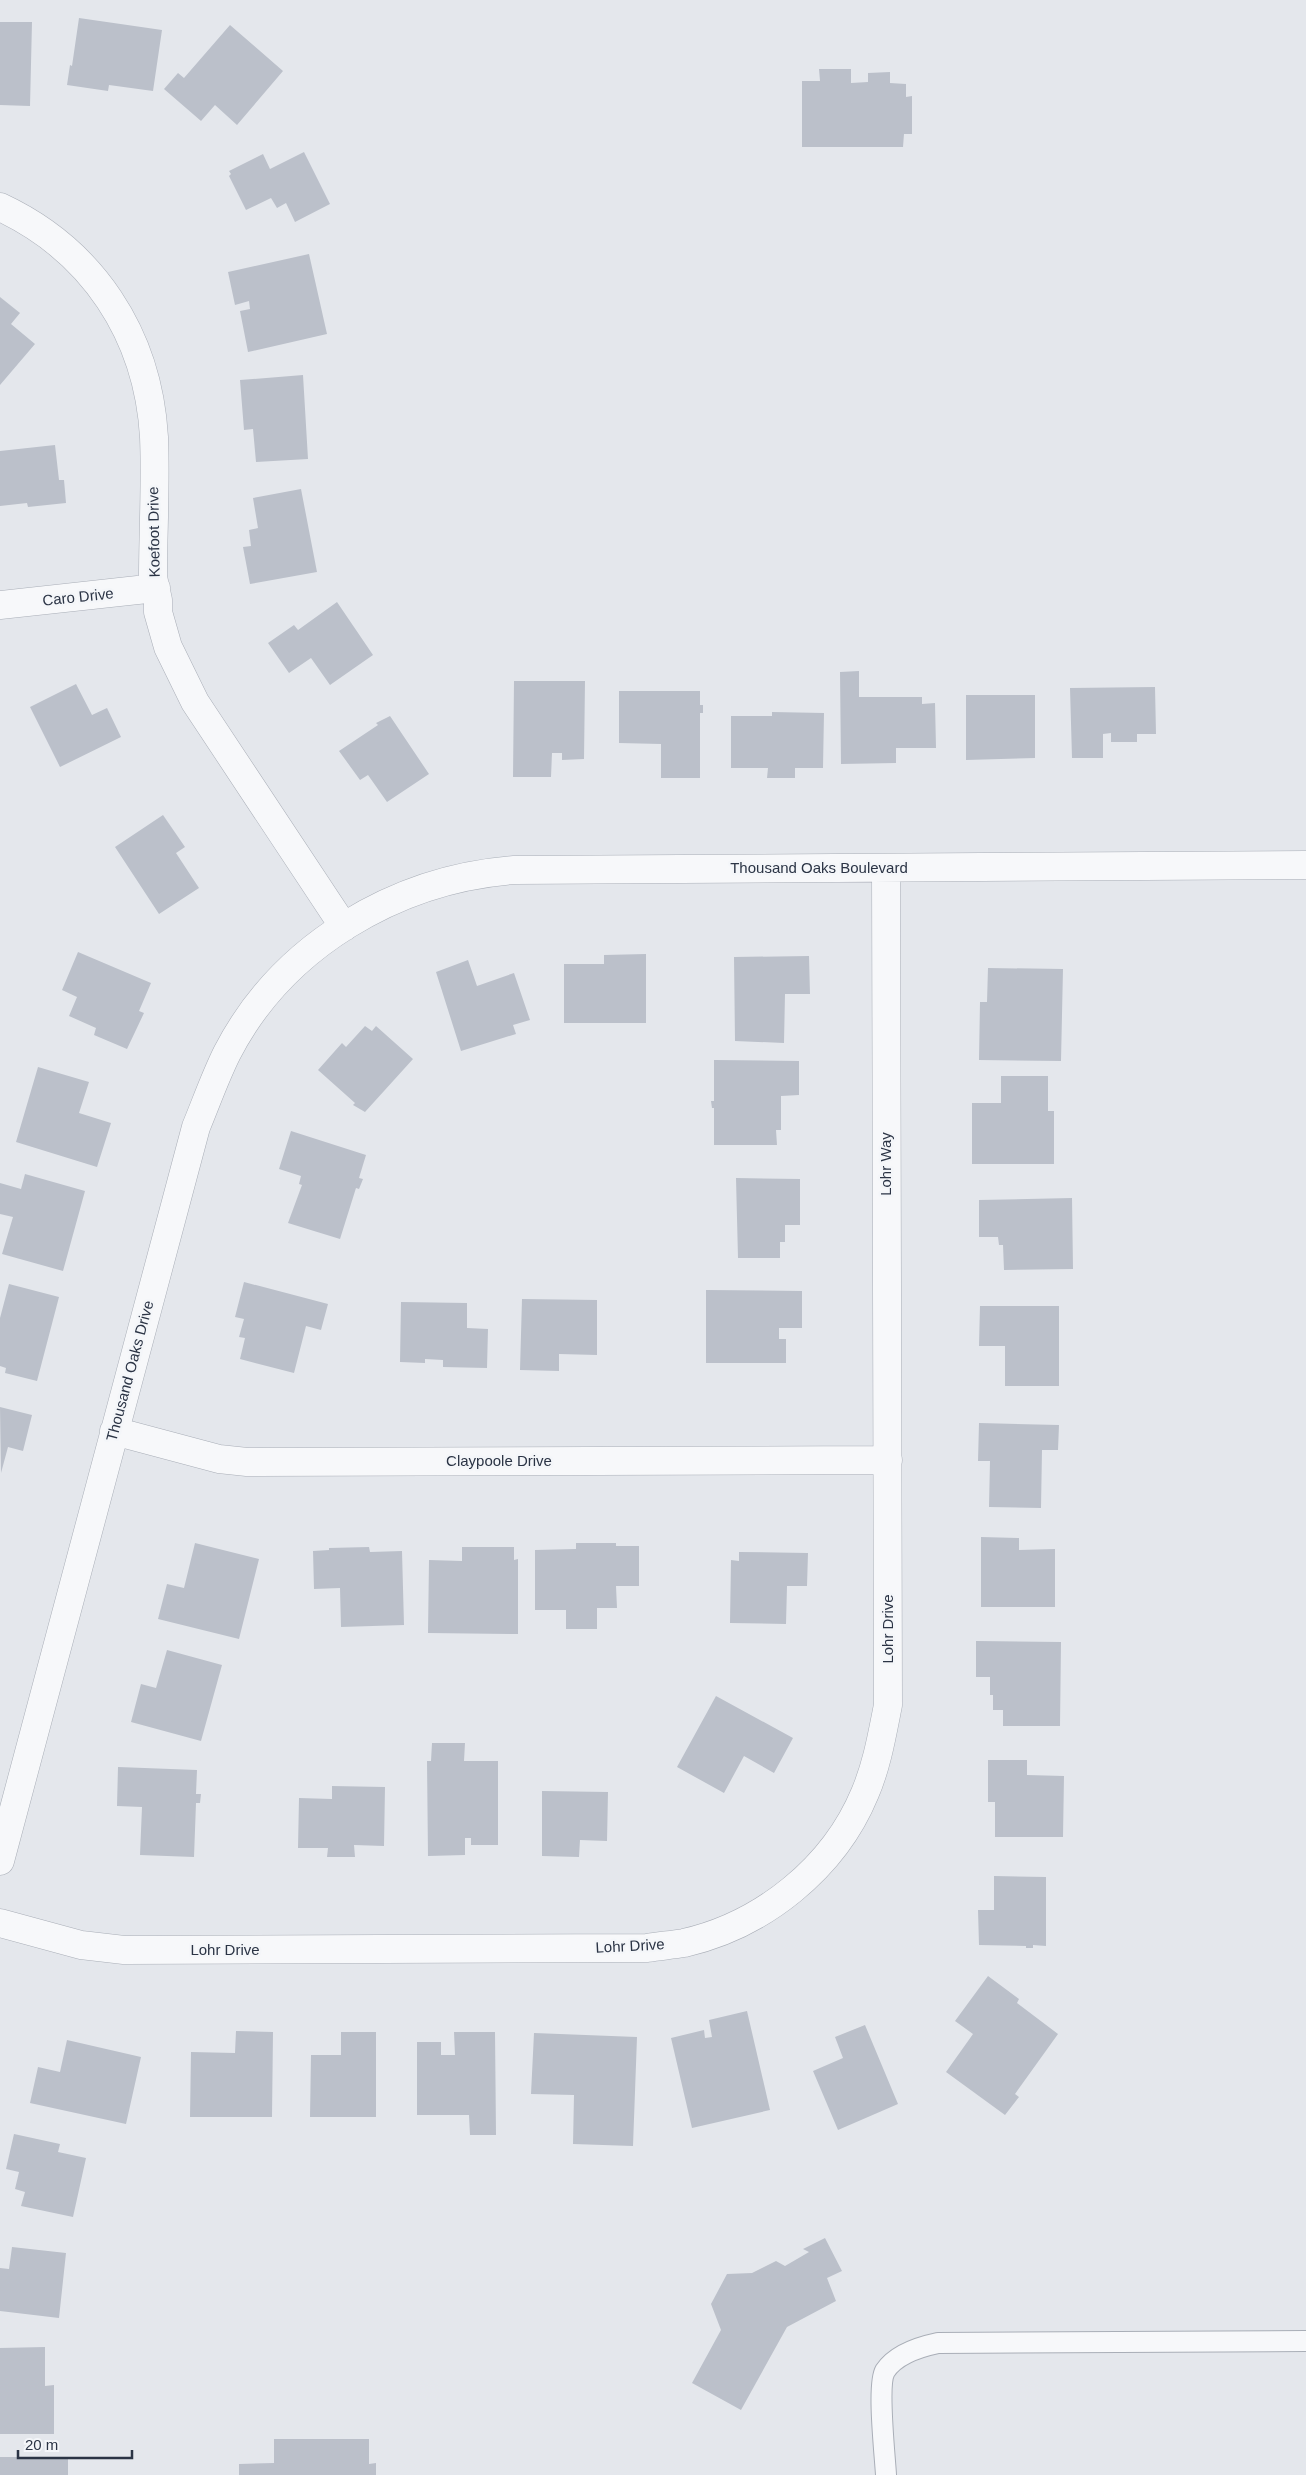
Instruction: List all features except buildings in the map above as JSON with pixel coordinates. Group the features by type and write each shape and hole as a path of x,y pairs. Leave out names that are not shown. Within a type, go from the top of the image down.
{"street":[{"name":"Koefoot Drive","path":"0,206 45,231 84,265 112,302 131,338 146,387 154,436 153,577 158,600 158,612 168,648 195,702 344,927"},
{"name":"Caro Drive","path":"0,605 156,588"},
{"name":"Thousand Oaks Boulevard","path":"344,927 373,908 408,893 443,882 494,871 531,869 1306,865"},
{"name":"Lohr Way","path":"886,868 888,1460"},
{"name":"Thousand Oaks Drive","path":"0,1861 196,1127 227,1053 262,999 292,967 327,937 344,927"},
{"name":"Claypoole Drive","path":"114,1431 219,1458 248,1462 888,1460"},
{"name":"Lohr Drive","path":"0,1923 81,1945 124,1950 627,1948 684,1943 719,1932 762,1912 800,1884 838,1842 865,1794 877,1760 888,1705 888,1460"}],"lane":[{"path":"886,2475 881,2391 884,2372 900,2356 920,2347 938,2343 1306,2341"}]}
